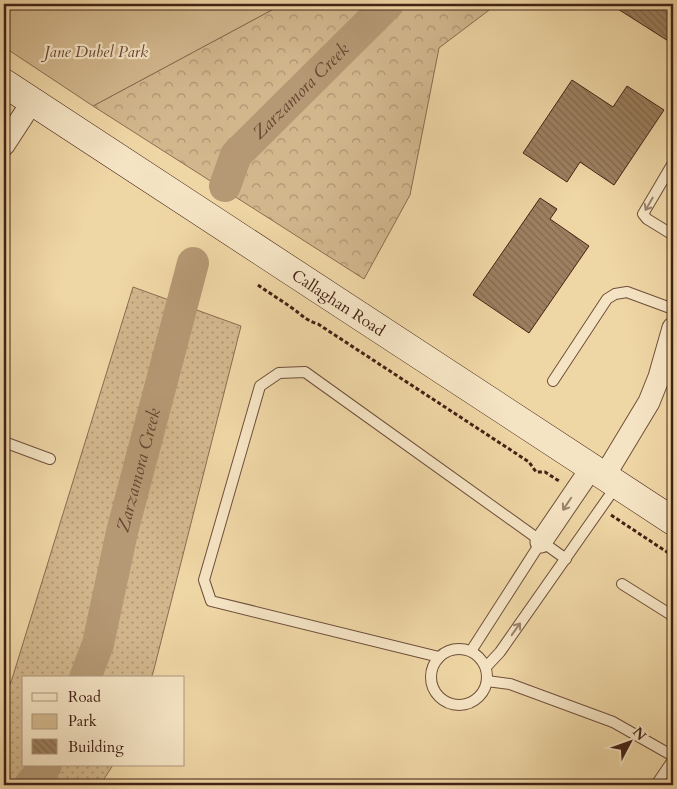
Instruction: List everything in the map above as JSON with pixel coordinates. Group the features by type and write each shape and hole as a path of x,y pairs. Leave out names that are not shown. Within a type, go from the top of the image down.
{"main road":[{"name":"Callaghan Road","path":"4,83 673,521"}],"street":[{"path":"4,145 32,102"},
{"path":"542,542 605,475 649,402 659,377 673,328"}],"lane":[{"path":"673,162 643,214 647,219 673,236"},
{"path":"553,381 608,299 615,294 627,292 673,309"},
{"path":"439,657 211,601 204,580 260,386 280,373 305,372 566,558"},
{"path":"4,442 50,459"},
{"path":"486,667 500,652 566,558 605,475"},
{"path":"471,651 542,542"},
{"path":"622,584 673,616"},
{"path":"456,648 471,651 482,659 486,667 487,681 482,694 476,701 467,705 448,704 440,699 431,683 433,664 447,651 456,648"},
{"path":"487,681 510,684 613,722 673,756"},
{"path":"656,785 673,760"}],"path":[{"path":"258,285 308,321 318,324 529,462 536,472 545,472 560,482"},
{"path":"608,513 673,556"}],"green space":[{"name":"Jane Dubel Park","path":"4,4 283,4 93,106 4,47"},
{"path":"283,4 497,4 439,48 410,195 364,279 93,106"},
{"path":"133,287 241,326 152,676 22,676 22,766 112,766 100,785 4,785 4,698 12,679"}],"building":[{"path":"610,4 673,4 673,44"},
{"path":"572,80 613,107 627,86 664,110 614,185 580,162 567,182 523,153"},
{"path":"540,198 557,209 550,219 589,246 529,333 473,295"}],"waterway":[{"name":"Zarzamora Creek","path":"225,186 236,155 388,4"},
{"name":"Zarzamora Creek","path":"86,676 98,644 122,532 193,263"},
{"name":"Zarzamora Creek","path":"30,785 45,766"}]}
